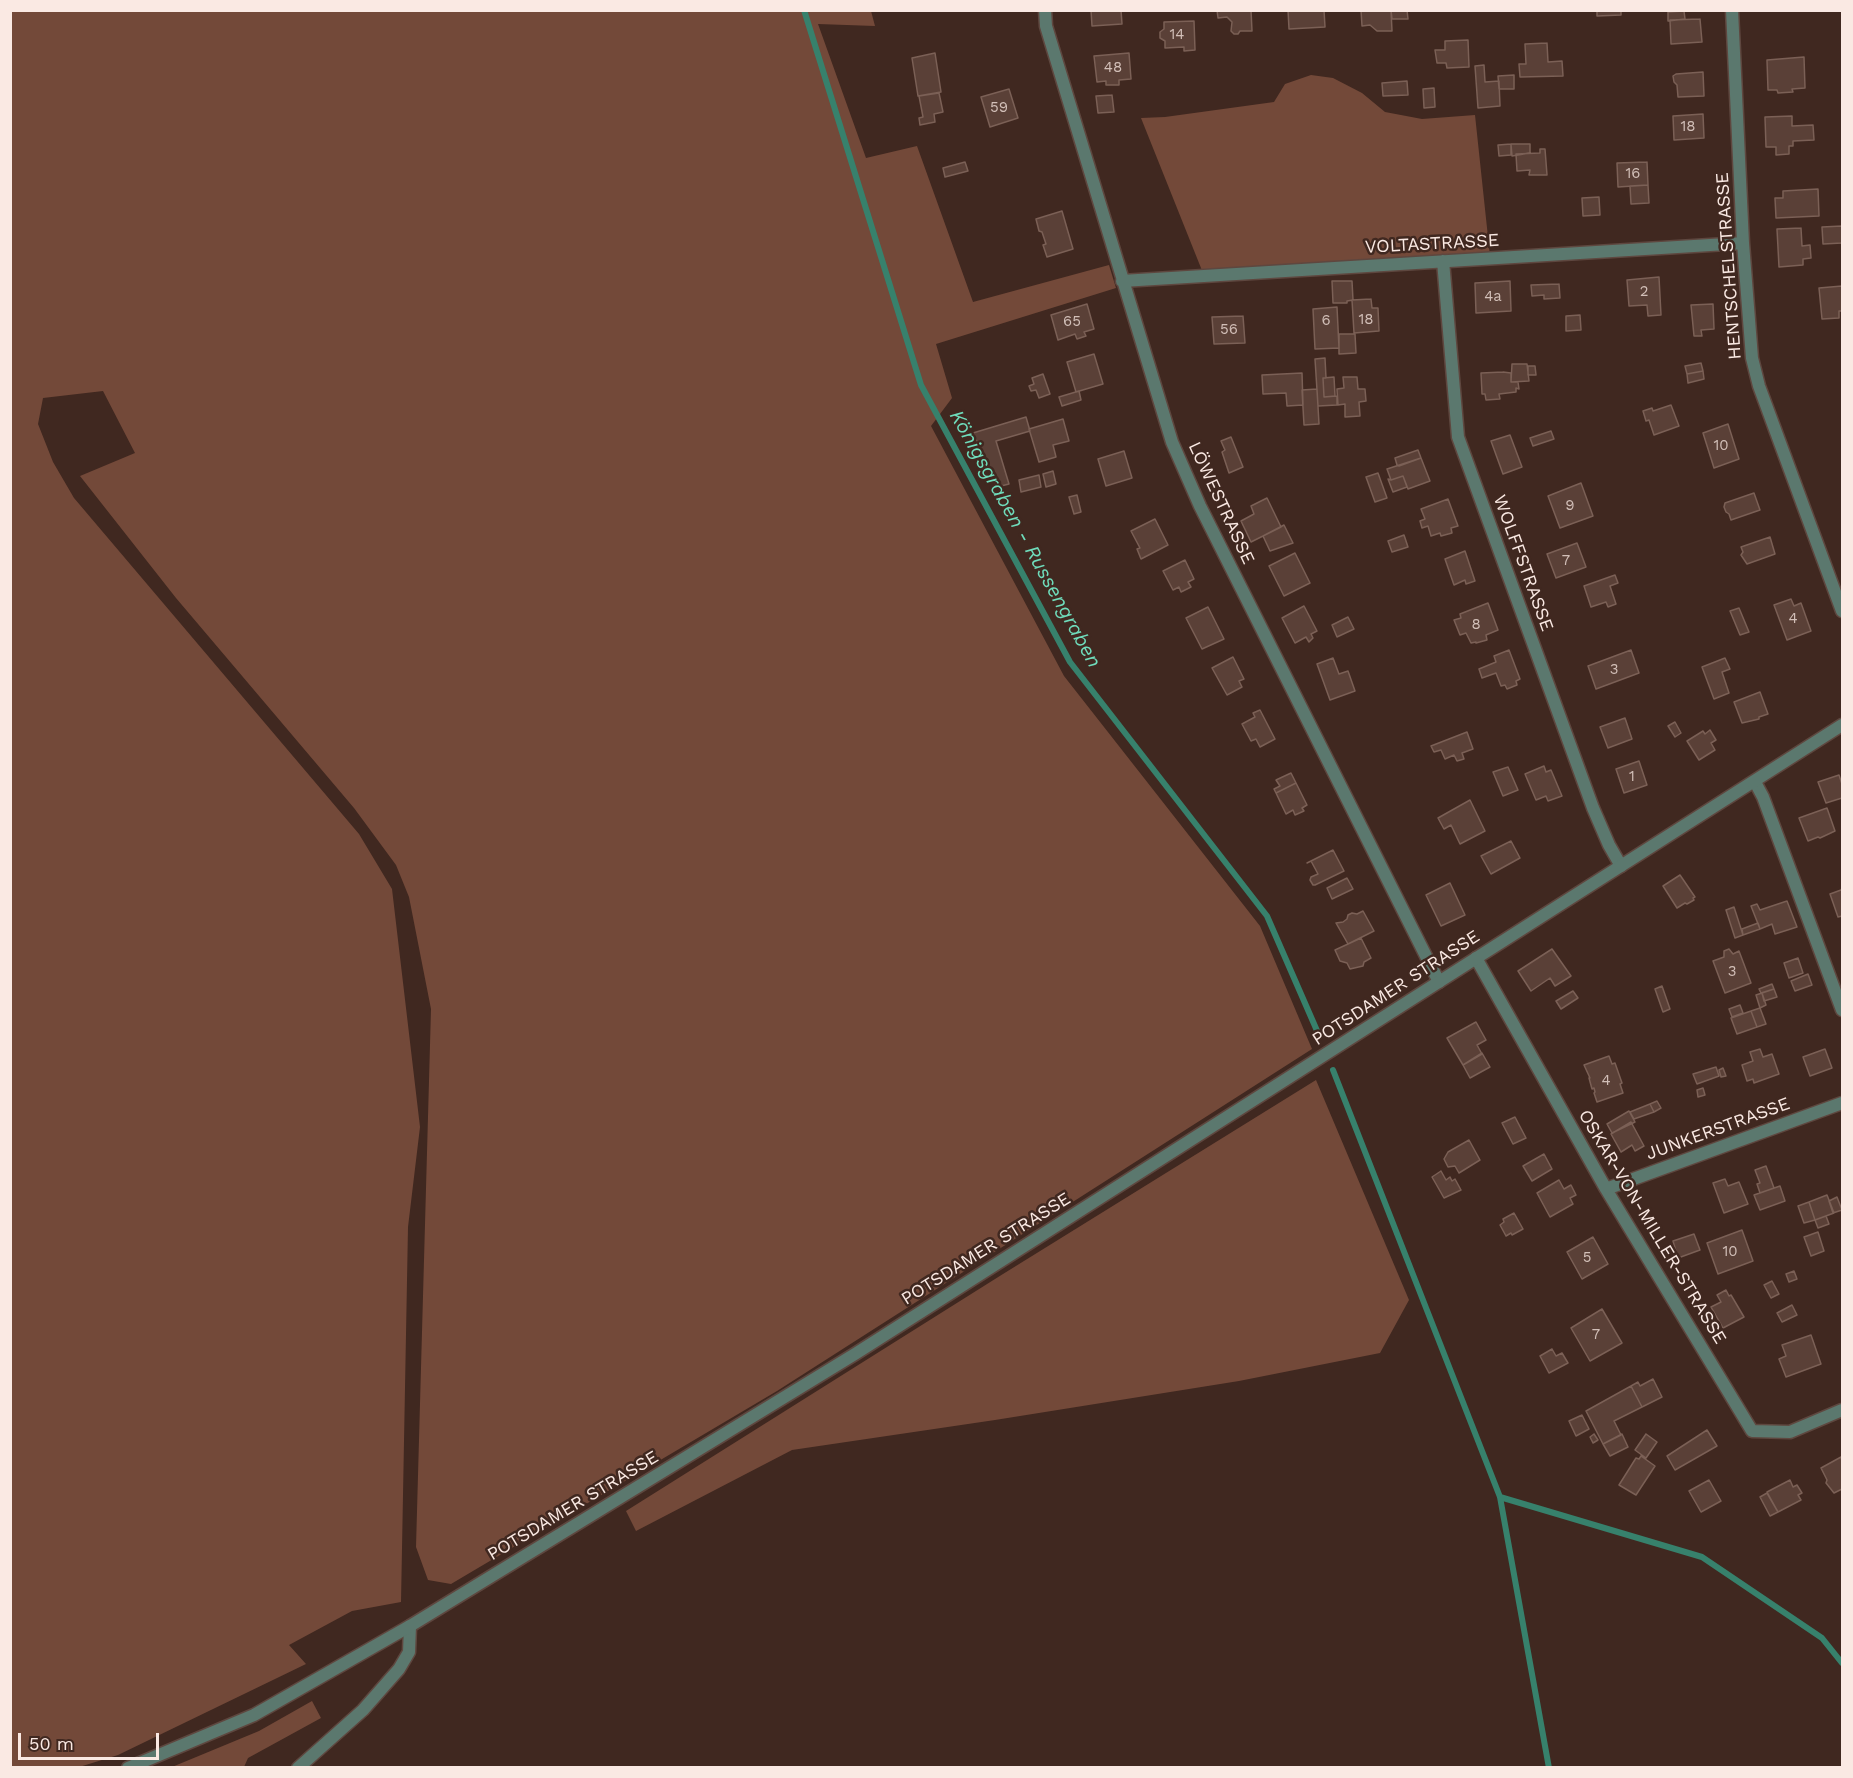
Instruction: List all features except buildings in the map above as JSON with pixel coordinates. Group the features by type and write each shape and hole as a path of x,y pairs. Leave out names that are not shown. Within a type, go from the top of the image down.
{"street":[{"name":"LÖWESTRASSE","path":"1045,10 1046,26 1172,442 1200,506 1439,982"},
{"name":"HENTSCHELSTRASSE","path":"1732,10 1743,243 1752,358 1760,386 1842,611"},
{"name":"VOLTASTRASSE","path":"1122,281 1743,243"},
{"name":"WOLFFSTRASSE","path":"1443,261 1458,438 1593,808 1621,866"},
{"name":"POTSDAMER STRASSE","path":"128,1767 254,1715 410,1626 855,1354 1842,725"},
{"path":"1755,782 1763,797 1842,1010"},
{"name":"OSKAR-VON-MILLER-STRASSE","path":"1476,958 1606,1189 1752,1431 1790,1432 1842,1410"},
{"name":"JUNKERSTRASSE","path":"1606,1189 1842,1103"},
{"path":"298,1767 363,1710 399,1669 409,1652 410,1626"}],"shaded area":[{"path":"11,10 871,11 875,26 818,24 866,158 917,146 973,302 1109,265 1116,288 936,344 952,398 931,426 1064,676 1260,926 1312,1049 777,1391 451,1584 428,1580 416,1547 431,1009 409,897 396,865 354,808 176,598 80,476 135,453 103,391 43,398 38,424 53,462 74,498 359,834 392,889 420,1127 408,1227 401,1602 352,1611 289,1645 306,1664 118,1755 76,1768 10,1767"},
{"path":"1311,75 1333,78 1362,93 1385,112 1422,119 1475,115 1490,256 1203,273 1141,118 1165,117 1274,102 1285,84"},
{"path":"1316,1080 1409,1300 1380,1353 1239,1381 792,1450 636,1531 626,1511"},
{"path":"312,1701 321,1718 248,1758 244,1767 172,1767 259,1731"}],"waterway":[{"name":"Königsgraben - Russengraben","path":"804,10 921,385 1070,662 1267,916 1318,1033"},
{"path":"1333,1070 1500,1497 1549,1768"},
{"path":"1500,1497 1702,1557 1822,1638 1842,1663"}]}
